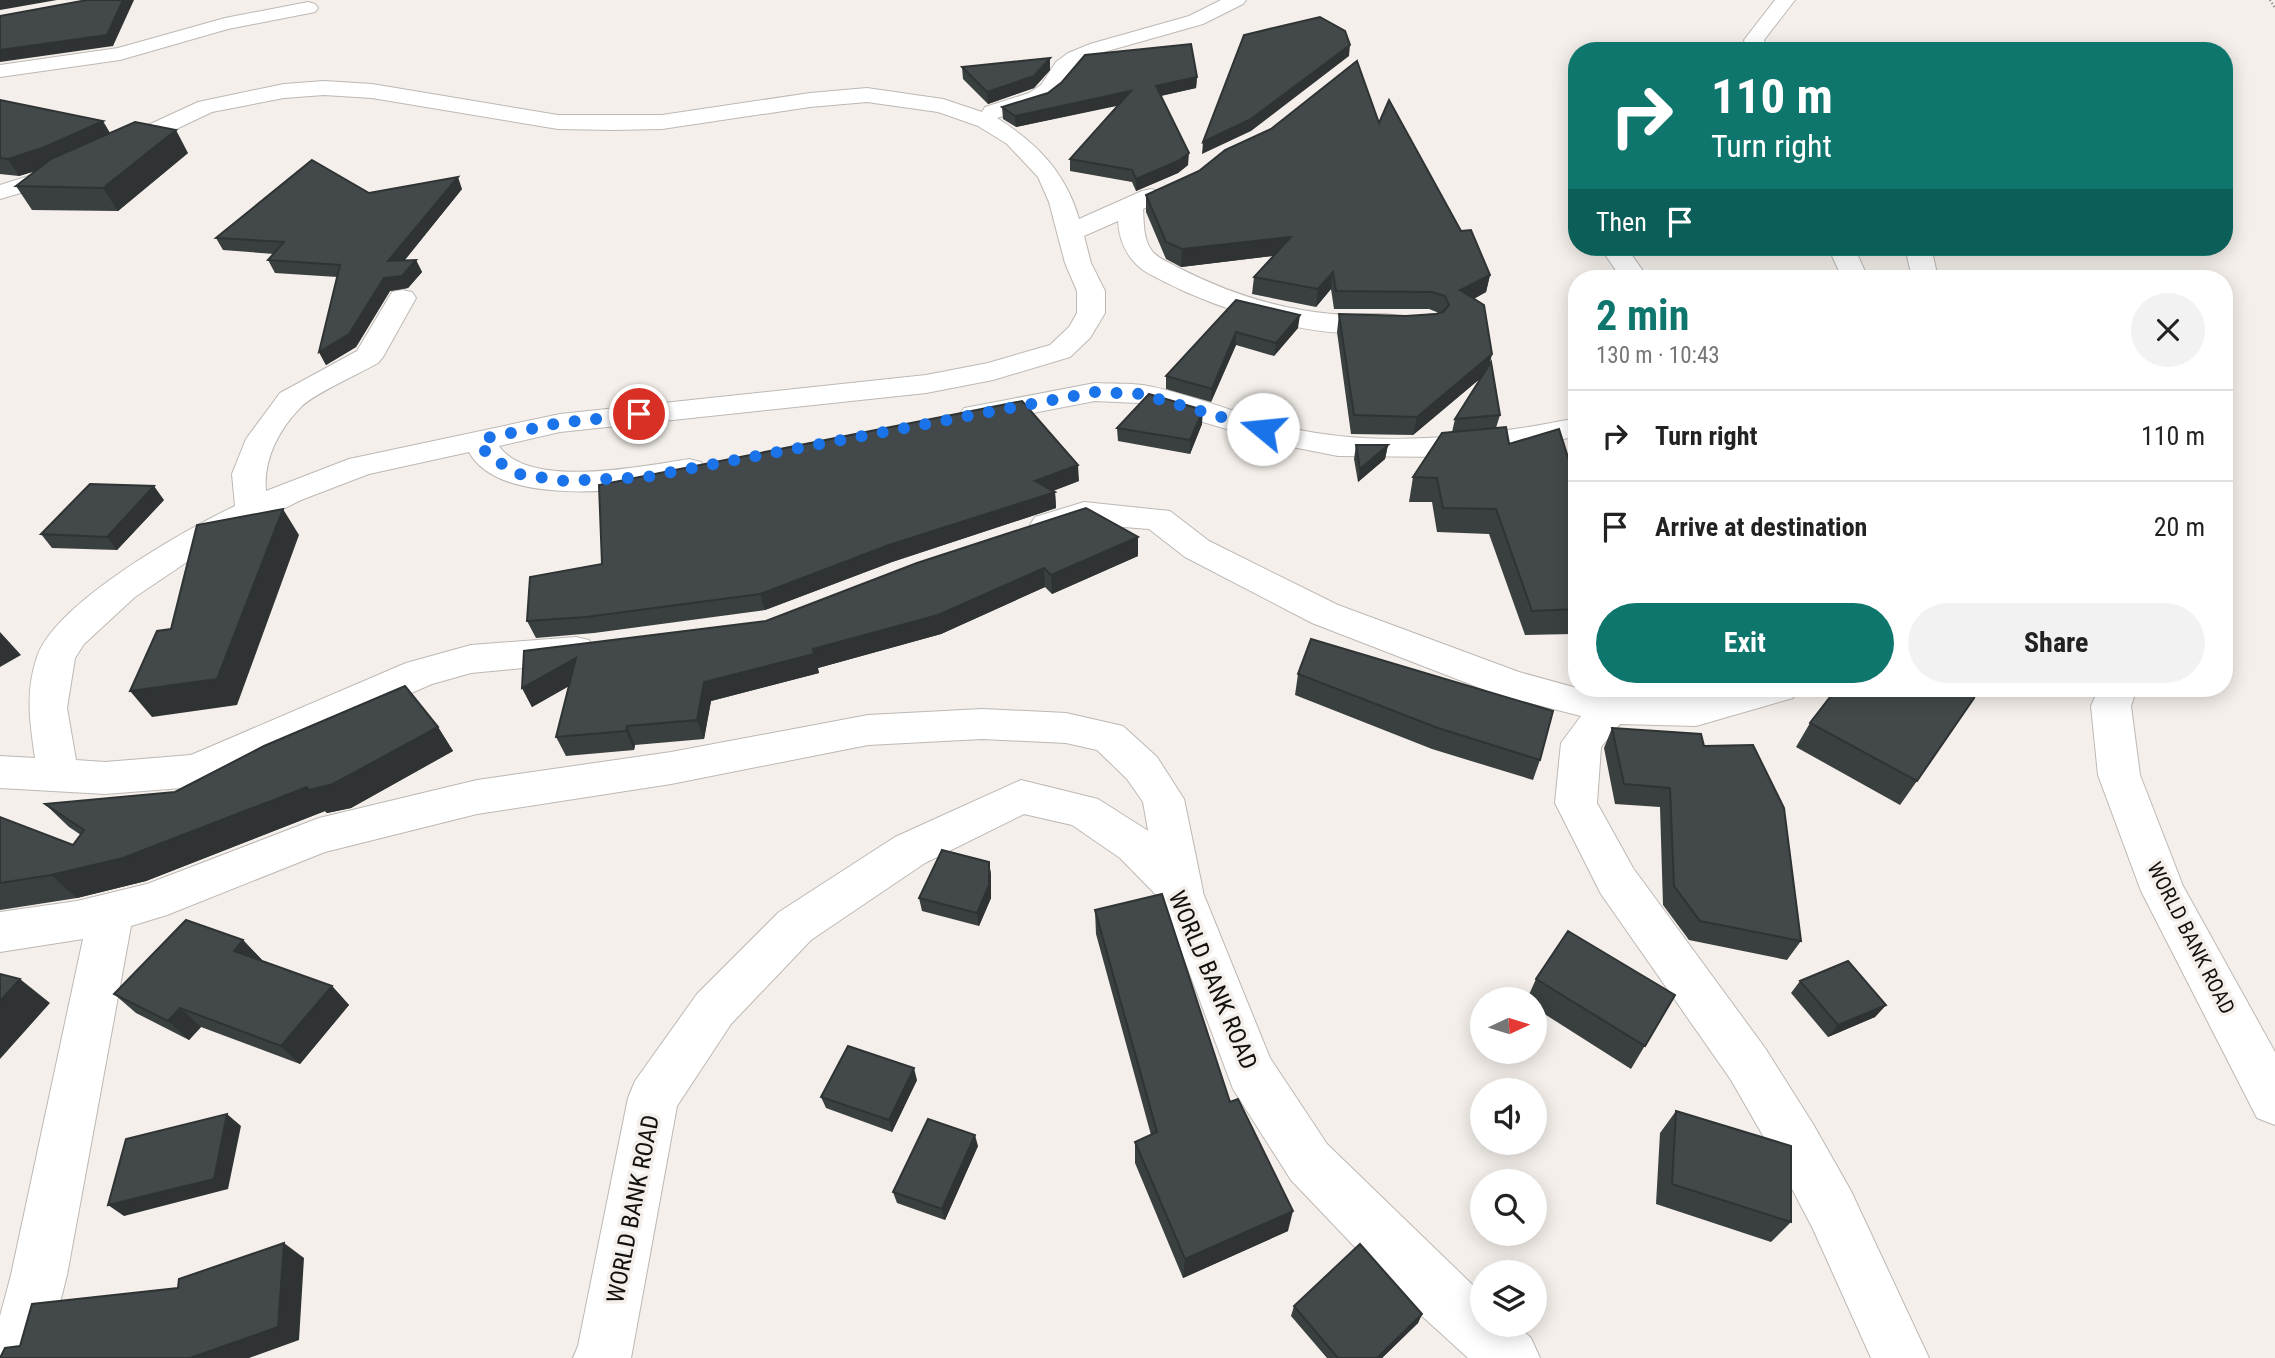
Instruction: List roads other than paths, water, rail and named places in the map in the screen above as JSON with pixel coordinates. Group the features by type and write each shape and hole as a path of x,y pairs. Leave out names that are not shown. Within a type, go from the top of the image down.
{"street":[{"path":"974,117 1037,98 1049,90 1064,67 1075,57 1097,48 1196,20 1236,0"},
{"path":"1755,42 1785,0"},
{"path":"0,71 120,54 225,24 308,8"},
{"path":"0,192 66,172 173,120 206,107 274,93 324,88 372,91 558,122 662,122 810,100 867,95 943,106 986,121 1015,139 1049,174 1062,202 1078,263 1091,291 1091,313 1080,332 1060,351 993,371 926,384 560,423 360,466 289,493 203,535 122,588 71,635 56,656 47,708 58,775"},
{"path":"1070,233 1176,185"},
{"path":"1130,205 1131,236 1146,260 1194,288 1265,310 1314,321 1372,324 1418,321"},
{"path":"252,511 248,474 257,446 264,436 291,398 368,357 402,298"},
{"path":"945,421 1095,392 1141,394 1288,437 1338,446 1449,447 1518,439 1568,429"},
{"path":"481,439 486,454 518,474 565,481 646,477 714,464"},
{"path":"1020,534 1084,513 1158,519 1196,549 1325,614 1512,685 1610,709 1696,710 1745,697"},
{"path":"0,772 105,778 195,771 420,673 471,659 607,647"},
{"name":"WORLD BANK ROAD","path":"2114,697 2111,706 2119,775 2163,891 2275,1101"},
{"path":"1610,709 1581,743 1576,803 1618,881 1748,1065 1794,1142 1832,1210 1900,1358"},
{"path":"0,932 77,921 151,902 319,836 477,797 671,768 868,730 982,724 1066,728 1109,737 1142,768 1163,799 1181,891"},
{"name":"WORLD BANK ROAD","path":"602,1358 606,1350 653,1098 714,1009 795,926 910,850 1021,797 1083,811 1135,845 1181,891 1251,1072 1309,1162 1431,1286 1511,1358"},
{"path":"17,1358 39,1275 111,912"}]}
